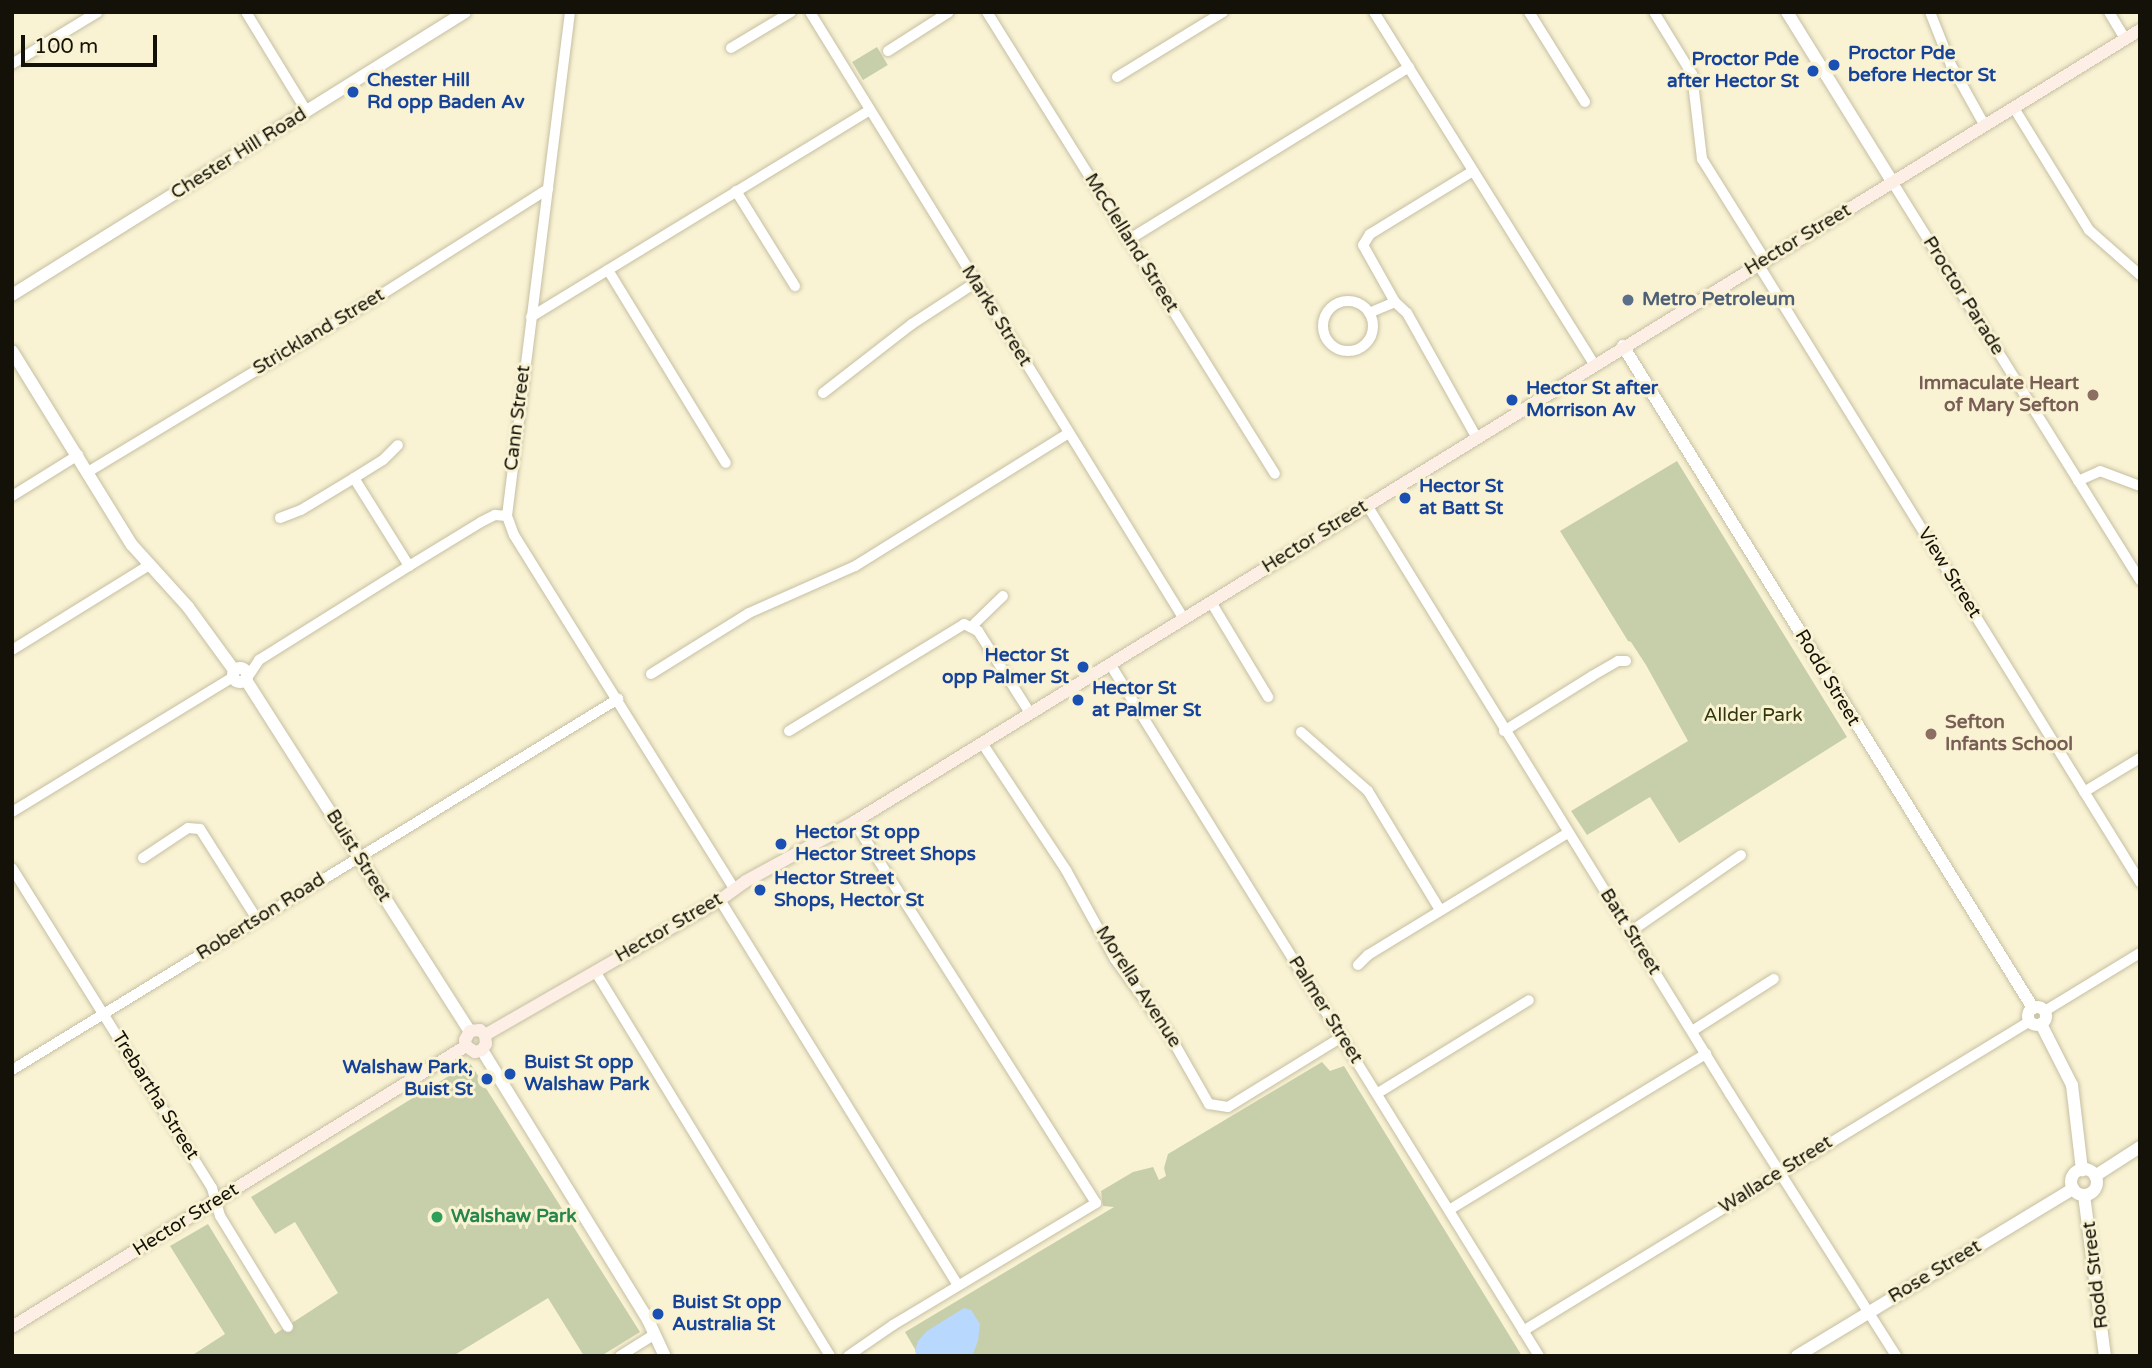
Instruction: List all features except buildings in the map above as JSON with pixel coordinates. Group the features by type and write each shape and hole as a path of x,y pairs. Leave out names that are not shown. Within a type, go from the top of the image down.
{"main road":[{"name":"Hector Street","path":"485,1035 720,900 734,888 854,822 2140,30"},
{"path":"480,1030 485,1035 486,1044 482,1050 475,1052 466,1046 465,1040 470,1031 480,1030"},
{"name":"Hector Street","path":"12,1327 466,1046"}],"street":[{"path":"12,64 98,12"},
{"path":"246,12 307,112"},
{"name":"Chester Hill Road","path":"12,295 466,12"},
{"name":"Cann Street","path":"507,516 570,12"},
{"path":"731,48 791,12"},
{"name":"Marks Street","path":"810,12 1184,619"},
{"path":"888,51 949,12"},
{"name":"McClelland Street","path":"987,12 1275,474"},
{"path":"1117,77 1223,12"},
{"path":"1374,12 1594,364"},
{"path":"1530,12 1585,102"},
{"name":"View Street","path":"1654,12 1692,74 1702,159 1761,262 2140,882"},
{"name":"Proctor Parade","path":"1787,12 2140,580"},
{"path":"1930,12 1951,65 1985,126"},
{"path":"2109,12 2125,39"},
{"path":"1128,240 1409,67"},
{"path":"2014,108 2089,230 2140,275"},
{"path":"531,317 869,111"},
{"path":"1473,171 1365,239 1364,248 1395,302 1407,313 1477,438"},
{"name":"Strickland Street","path":"88,472 376,298 548,189"},
{"path":"736,191 795,286"},
{"path":"608,270 726,463"},
{"path":"824,393 912,324 975,283"},
{"path":"1356,302 1369,313 1373,329 1369,339 1361,347 1351,351 1340,349 1327,339 1323,328 1325,317 1335,304 1356,302"},
{"path":"1369,313 1395,302"},
{"name":"Rodd Street","path":"1623,346 2037,1016 2072,1085 2082,1170"},
{"name":"Buist Street","path":"12,351 119,526 149,565 188,607 240,676 470,1031"},
{"path":"651,674 748,613 855,566 1069,433"},
{"path":"280,518 301,510 355,478 383,460 398,444"},
{"path":"12,496 78,455"},
{"path":"2078,481 2100,471 2140,486"},
{"path":"355,478 409,566"},
{"name":"Batt Street","path":"1367,505 1504,731 1895,1356"},
{"path":"12,812 240,676 259,660 481,522 495,515 507,516 514,535 734,888"},
{"path":"12,650 149,565"},
{"path":"789,731 959,626 972,626 1003,596"},
{"path":"1211,602 1268,697"},
{"path":"972,626 1030,713"},
{"path":"1504,731 1618,661 1626,661"},
{"name":"Palmer Street","path":"1110,664 1539,1356"},
{"name":"Robertson Road","path":"12,1070 618,699"},
{"path":"1301,732 1368,791 1440,910"},
{"name":"Morella Avenue","path":"982,743 1072,878 1115,959 1168,1034 1209,1104 1228,1107 1342,1037"},
{"path":"2084,792 2140,758"},
{"path":"848,1356 1096,1203 854,822"},
{"path":"143,858 188,828 200,829 257,919"},
{"path":"1358,965 1368,955 1568,833"},
{"path":"1630,932 1741,855"},
{"name":"Trebartha Street","path":"12,868 212,1188 220,1216 288,1327"},
{"path":"720,900 958,1286"},
{"name":"Wallace Street","path":"1524,1331 2140,953"},
{"path":"595,971 830,1356"},
{"path":"1692,1031 1774,979"},
{"path":"1378,1094 1529,1000"},
{"path":"482,1050 655,1334 664,1356"},
{"path":"1450,1210 1706,1054"},
{"path":"2095,1176 2140,1147"},
{"path":"2082,1170 2095,1176 2094,1189 2079,1192 2072,1177 2082,1170"},
{"name":"Rodd Street","path":"2079,1192 2105,1356"},
{"name":"Rose Street","path":"1797,1356 1868,1312 2079,1192"},
{"path":"620,1356 655,1334"}],"green space":[{"path":"877,47 888,65 863,80 852,62"},
{"name":"Allder Park","path":"1677,461 1847,737 1679,843 1650,797 1587,835 1571,811 1688,741 1646,665 1628,641 1560,531"},
{"path":"1322,1062 1330,1071 1344,1066 1522,1356 919,1356 905,1332 1114,1207 1103,1206 1101,1191 1133,1172 1153,1167 1159,1180 1166,1176 1164,1168 1168,1154"},
{"path":"470,1063 640,1332 601,1356 584,1356 548,1298 453,1356 191,1356 225,1334 170,1246 208,1224 275,1334 338,1293 295,1222 275,1234 251,1197"}],"water":[{"path":"964,1308 971,1310 980,1324 978,1341 972,1356 917,1356 915,1351 918,1341 927,1331"}],"place":[{"name":"Proctor Pde before Hector St","path":"1834,65"},
{"name":"Proctor Pde after Hector St","path":"1813,71"},
{"name":"Chester Hill Rd opp Baden Av","path":"353,92"},
{"name":"Metro Petroleum","path":"1628,300"},
{"name":"Immaculate Heart of Mary Sefton","path":"2093,395"},
{"name":"Hector St after Morrison Av","path":"1512,400"},
{"name":"Hector St at Batt St","path":"1405,498"},
{"name":"Hector St opp Palmer St","path":"1083,667"},
{"name":"Hector St at Palmer St","path":"1078,700"},
{"name":"Sefton Infants School","path":"1931,734"},
{"name":"Hector St opp Hector Street Shops","path":"781,844"},
{"name":"Hector Street Shops, Hector St","path":"760,890"},
{"name":"Buist St opp Walshaw Park","path":"510,1074"},
{"name":"Walshaw Park, Buist St","path":"487,1079"},
{"name":"Walshaw Park","path":"437,1217"},
{"name":"Buist St opp Australia St","path":"658,1314"}]}
